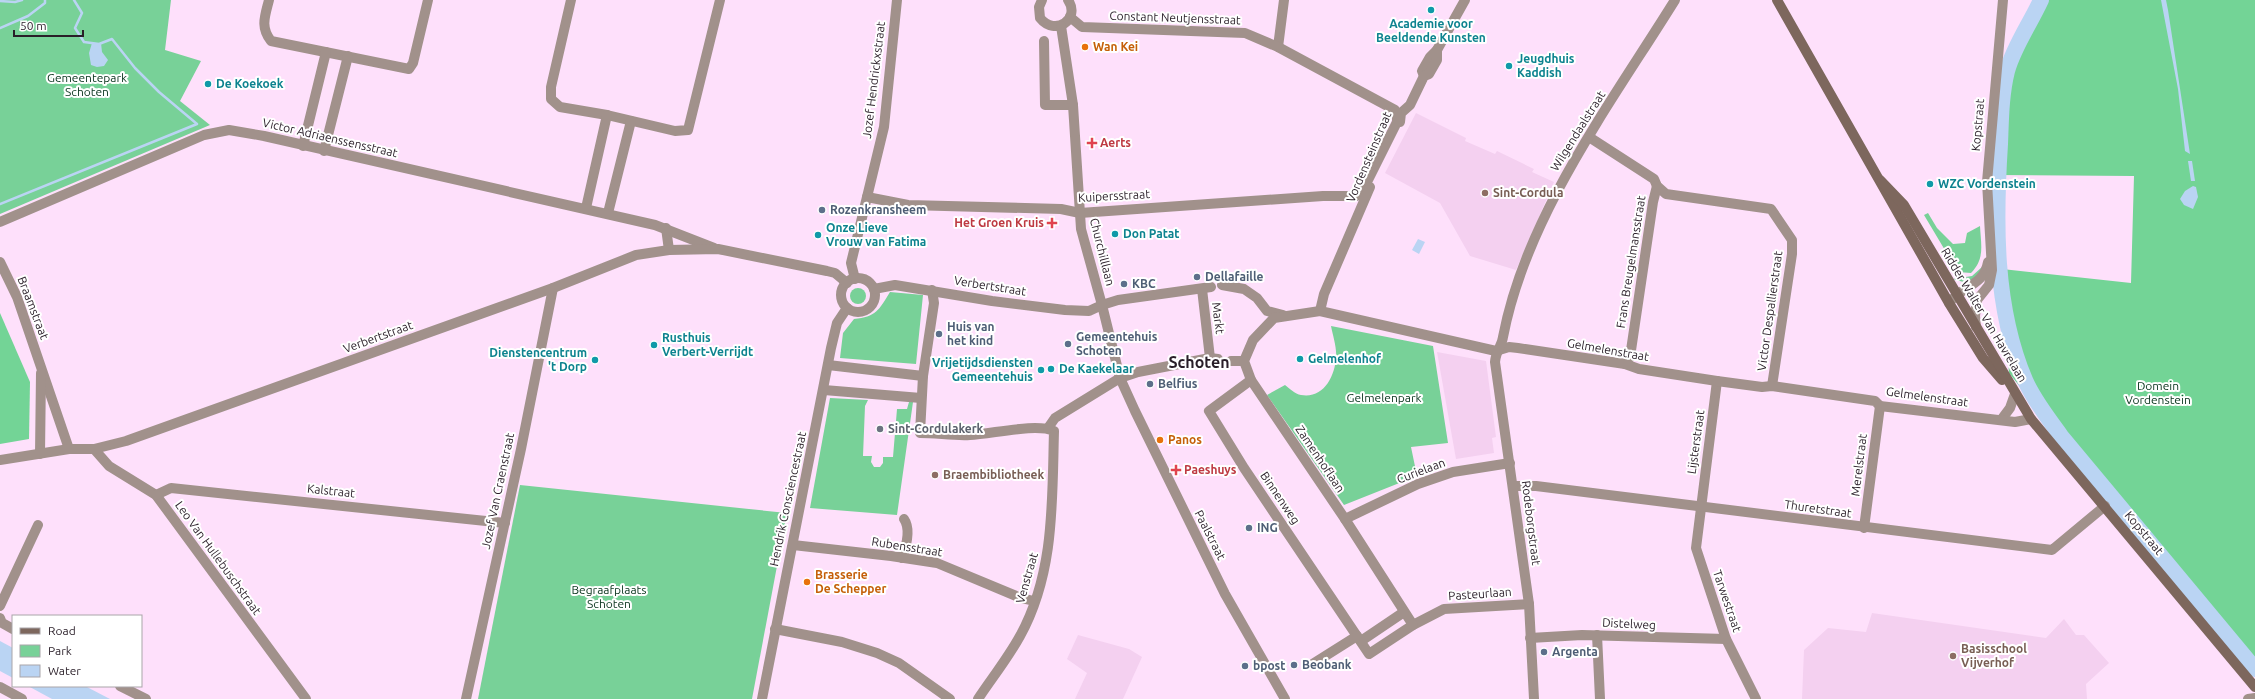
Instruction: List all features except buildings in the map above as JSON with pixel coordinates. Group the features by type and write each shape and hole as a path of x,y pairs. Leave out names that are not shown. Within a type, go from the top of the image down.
{"main road":[{"name":"Ridder Walter Van Havrelaan","path":"1777,0 1880,180 1912,241 1949,303 1983,358 2015,394"},
{"name":"Ridder Walter Van Havrelaan","path":"1880,180 1904,205 2015,394"},
{"name":"Kopstraat","path":"2015,394 2031,419 2255,687"}],"street":[{"path":"269,0 264,20 264,32 271,41 409,69 413,63 428,0"},
{"path":"571,0 551,87 552,99 560,107 607,115 675,131 688,130 720,0"},
{"name":"Jozef Hendrickxstraat","path":"851,281 851,264 884,127 897,0"},
{"path":"1041,0 1038,12 1040,18 1049,26 1060,26 1070,17 1071,9 1068,0"},
{"path":"1278,47 1284,0"},
{"name":"Vordensteinstraat","path":"1320,311 1324,294 1399,127 1401,113 1410,105 1424,76 1430,74 1437,60 1437,50 1465,0"},
{"name":"Wilgendaalstraat","path":"1496,351 1503,340 1510,302 1532,246 1562,182 1675,0"},
{"name":"Kopstraat","path":"1977,300 1988,285 1992,270 1987,182 2003,0"},
{"name":"Constant Neutjensstraat","path":"1070,17 1082,27 1245,33 1278,47 1394,110 1397,114 1397,122"},
{"name":"Churchilllaan","path":"1060,26 1073,105 1081,229 1120,378"},
{"path":"1044,42 1045,105 1073,105"},
{"path":"303,146 326,52"},
{"path":"324,151 348,56"},
{"path":"586,208 607,115"},
{"path":"608,213 631,121"},
{"name":"Vordensteinstraat","path":"1362,192 1397,122"},
{"name":"Victor Adriaenssensstraat","path":"0,222 204,135 229,130 264,136 324,151 586,208 666,228"},
{"path":"1589,137 1654,179 1657,186"},
{"name":"Victor Despallierstraat","path":"1657,186 1666,194 1771,209 1792,240 1792,254 1772,386"},
{"name":"Frans Breugelmansstraat","path":"1625,364 1630,357 1653,202 1657,186"},
{"name":"Kuipersstraat","path":"867,197 908,205 1061,209 1080,212 1323,196 1356,196 1362,192"},
{"path":"666,228 669,250"},
{"name":"Verbertstraat","path":"666,228 718,249 835,273 851,281 866,281 874,289 895,285 992,301 1066,310 1089,311 1102,305"},
{"name":"Verbertstraat","path":"0,460 69,449 94,449 126,440 553,288 636,255 669,250 718,249"},
{"name":"Kopstraat","path":"1949,303 1955,294 1979,281 1987,266 1990,252"},
{"name":"Braamstraat","path":"0,262 17,297 69,449"},
{"path":"851,281 841,292 843,304 847,308 857,312 868,309 874,300 874,289"},
{"name":"Gelmelenstraat","path":"1222,285 1244,289 1257,298 1267,311 1285,316 1320,311 1496,351 1509,347 1625,364 1639,369 1718,381 1762,387 1772,386 1875,401 1880,406 2015,422 2031,419"},
{"name":"Jozef Van Craenstraat","path":"466,699 505,523 553,288"},
{"name":"Markt","path":"1048,428 1055,418 1120,378 1138,372 1214,358 1206,288 1118,300 1102,305"},
{"path":"932,290 934,303 923,376 920,433 970,435 1048,428"},
{"path":"1949,303 1961,303 1977,300 1975,316 1977,328"},
{"name":"Hendrik Consciencestraat","path":"762,699 837,323 847,308"},
{"path":"1231,361 1244,361 1253,340 1262,329 1274,318 1285,316"},
{"name":"Rodeborgstraat","path":"1496,351 1495,362 1510,463 1528,604 1534,699"},
{"name":"Zamenhoflaan","path":"1244,361 1251,380 1345,519 1413,625"},
{"name":"Braamstraat","path":"40,365 40,454"},
{"path":"828,365 923,376"},
{"name":"Paalstraat","path":"1120,378 1225,594 1285,699"},
{"name":"Binnenweg","path":"1251,380 1209,411 1244,468 1359,638"},
{"name":"Lijsterstraat","path":"1701,507 1718,381"},
{"path":"824,390 921,398"},
{"path":"2001,420 2010,408 2015,394"},
{"path":"41,400 52,398"},
{"name":"Merelstraat","path":"1864,528 1880,406"},
{"name":"Venstraat","path":"978,699 1020,635 1034,601 1045,567 1051,527 1054,431 1048,428"},
{"name":"Leo Van Hullebuschstraat","path":"94,449 109,466 156,495 306,699"},
{"name":"Curielaan","path":"1345,519 1418,484 1453,472 1510,463"},
{"name":"Thuretstraat","path":"1513,486 1536,486 1864,528 2052,550 2105,506"},
{"name":"Kalstraat","path":"156,495 171,488 505,523"},
{"name":"Tarwestraat","path":"1701,507 1696,548 1726,639 1756,699"},
{"path":"902,558 907,539 907,523 904,519"},
{"path":"0,606 38,525"},
{"name":"Rubensstraat","path":"793,545 937,563 1021,598 1034,601"},
{"name":"Pasteurlaan","path":"1359,638 1369,654 1413,625 1444,609 1528,604"},
{"path":"1311,665 1404,612"},
{"path":"0,618 2,624 12,629"},
{"path":"775,630 842,642 877,653 899,663 950,699"},
{"path":"1597,636 1600,699"},
{"name":"Distelweg","path":"1530,638 1597,636 1726,639"},
{"path":"0,687 22,699"},
{"path":"122,687 146,699"},
{"path":"2248,699 2255,698"}],"shaded area":[{"name":"Sint-Cordula","path":"1416,113 1466,138 1465,141 1495,154 1497,151 1534,169 1532,172 1554,182 1516,270 1470,256 1440,203 1385,173"},
{"path":"1437,352 1486,361 1496,437 1492,438 1494,453 1456,459"},
{"name":"Basisschool Vijverhof","path":"1872,613 2046,638 2064,619 2076,635 2084,635 2109,663 2086,684 2087,699 1802,699 1804,650 1828,628 1866,632"},
{"path":"1078,635 1129,649 1142,657 1123,699 1075,699 1087,673 1067,659"}],"green space":[{"name":"Gemeentepark Schoten","path":"0,0 171,0 165,50 201,61 180,101 210,125 0,214"},
{"name":"Domein Vordenstein","path":"2035,0 2255,0 2255,674 2149,548 2009,373 2002,269 2131,283 2134,176 1995,175 2004,99 2017,41"},
{"path":"1928,213 1937,228 1953,244 1965,243 1967,233 1980,226 1980,257 1971,273 1958,272 1924,215"},
{"path":"1982,267 1981,274 1967,283 1953,279 1972,276"},
{"path":"855,288 861,288 866,293 864,302 861,304 855,304 850,299 850,293"},
{"path":"890,292 923,295 916,364 840,358 843,333 854,319 876,312"},
{"path":"0,313 30,382 29,439 0,444"},
{"name":"Gelmelenpark","path":"1331,326 1433,346 1448,443 1411,447 1417,476 1344,505 1267,395 1285,385 1292,391 1301,395 1316,394 1326,385 1333,372 1336,357"},
{"path":"830,398 868,400 865,406 863,456 872,456 871,462 874,467 880,467 883,463 883,457 893,457 897,409 907,409 909,402 913,402 897,515 810,508"},
{"name":"Begraafplaats Schoten","path":"520,485 787,513 752,699 478,699"}],"water":[{"path":"2161,0 2166,0 2168,10 2190,154 2185,151 2178,89"},
{"path":"92,43 101,43 102,52 108,60 104,66 97,67 91,65 89,53"},
{"path":"2188,161 2192,161 2195,181 2191,181"},
{"path":"2193,186 2196,187 2198,197 2193,209 2184,205 2180,199 2185,191"},
{"path":"1418,239 1425,242 1419,254 1412,250"},
{"path":"0,641 12,647 12,677 0,671"},
{"path":"30,687 87,687 110,699 52,699"}],"waterway":[{"path":"0,1 15,2 22,0"},
{"path":"0,28 28,16 45,3 45,0"},
{"path":"0,204 197,124 159,92 135,68 112,39 99,44 84,42 75,28 82,13 74,0"},
{"path":"2041,0 2010,62 2005,80 2002,108 1997,204 1999,264 2007,323 2015,352 2025,380 2033,395 2061,436 2255,669"}],"place":[{"name":"Academie voor Beeldende Kunsten","path":"1431,10"},
{"name":"Wan Kei","path":"1085,47"},
{"name":"Jeugdhuis Kaddish","path":"1509,66"},
{"name":"De Koekoek","path":"208,84"},
{"name":"Aerts","path":"1092,143"},
{"name":"WZC Vordenstein","path":"1930,184"},
{"name":"Sint-Cordula","path":"1485,193"},
{"name":"Rozenkransheem","path":"822,210"},
{"name":"Het Groen Kruis","path":"1052,223"},
{"name":"Don Patat","path":"1115,234"},
{"name":"Onze Lieve Vrouw van Fatima","path":"818,235"},
{"name":"Dellafaille","path":"1197,277"},
{"name":"KBC","path":"1124,284"},
{"name":"Huis van het kind","path":"939,334"},
{"name":"Gemeentehuis Schoten","path":"1068,344"},
{"name":"Rusthuis Verbert-Verrijdt","path":"654,345"},
{"name":"Gelmelenhof","path":"1300,359"},
{"name":"Dienstencentrum 't Dorp","path":"595,360"},
{"name":"De Kaekelaar","path":"1051,369"},
{"name":"Vrijetijdsdiensten Gemeentehuis","path":"1041,370"},
{"name":"Belfius","path":"1150,384"},
{"name":"Sint-Cordulakerk","path":"880,429"},
{"name":"Panos","path":"1160,440"},
{"name":"Paeshuys","path":"1176,470"},
{"name":"Braembibliotheek","path":"935,475"},
{"name":"ING","path":"1249,528"},
{"name":"Brasserie De Schepper","path":"807,582"},
{"name":"Argenta","path":"1544,652"},
{"name":"Basisschool Vijverhof","path":"1953,656"},
{"name":"Beobank","path":"1294,665"},
{"name":"bpost","path":"1245,666"}],"district":[{"name":"Schoten","path":"1199,362"}]}
